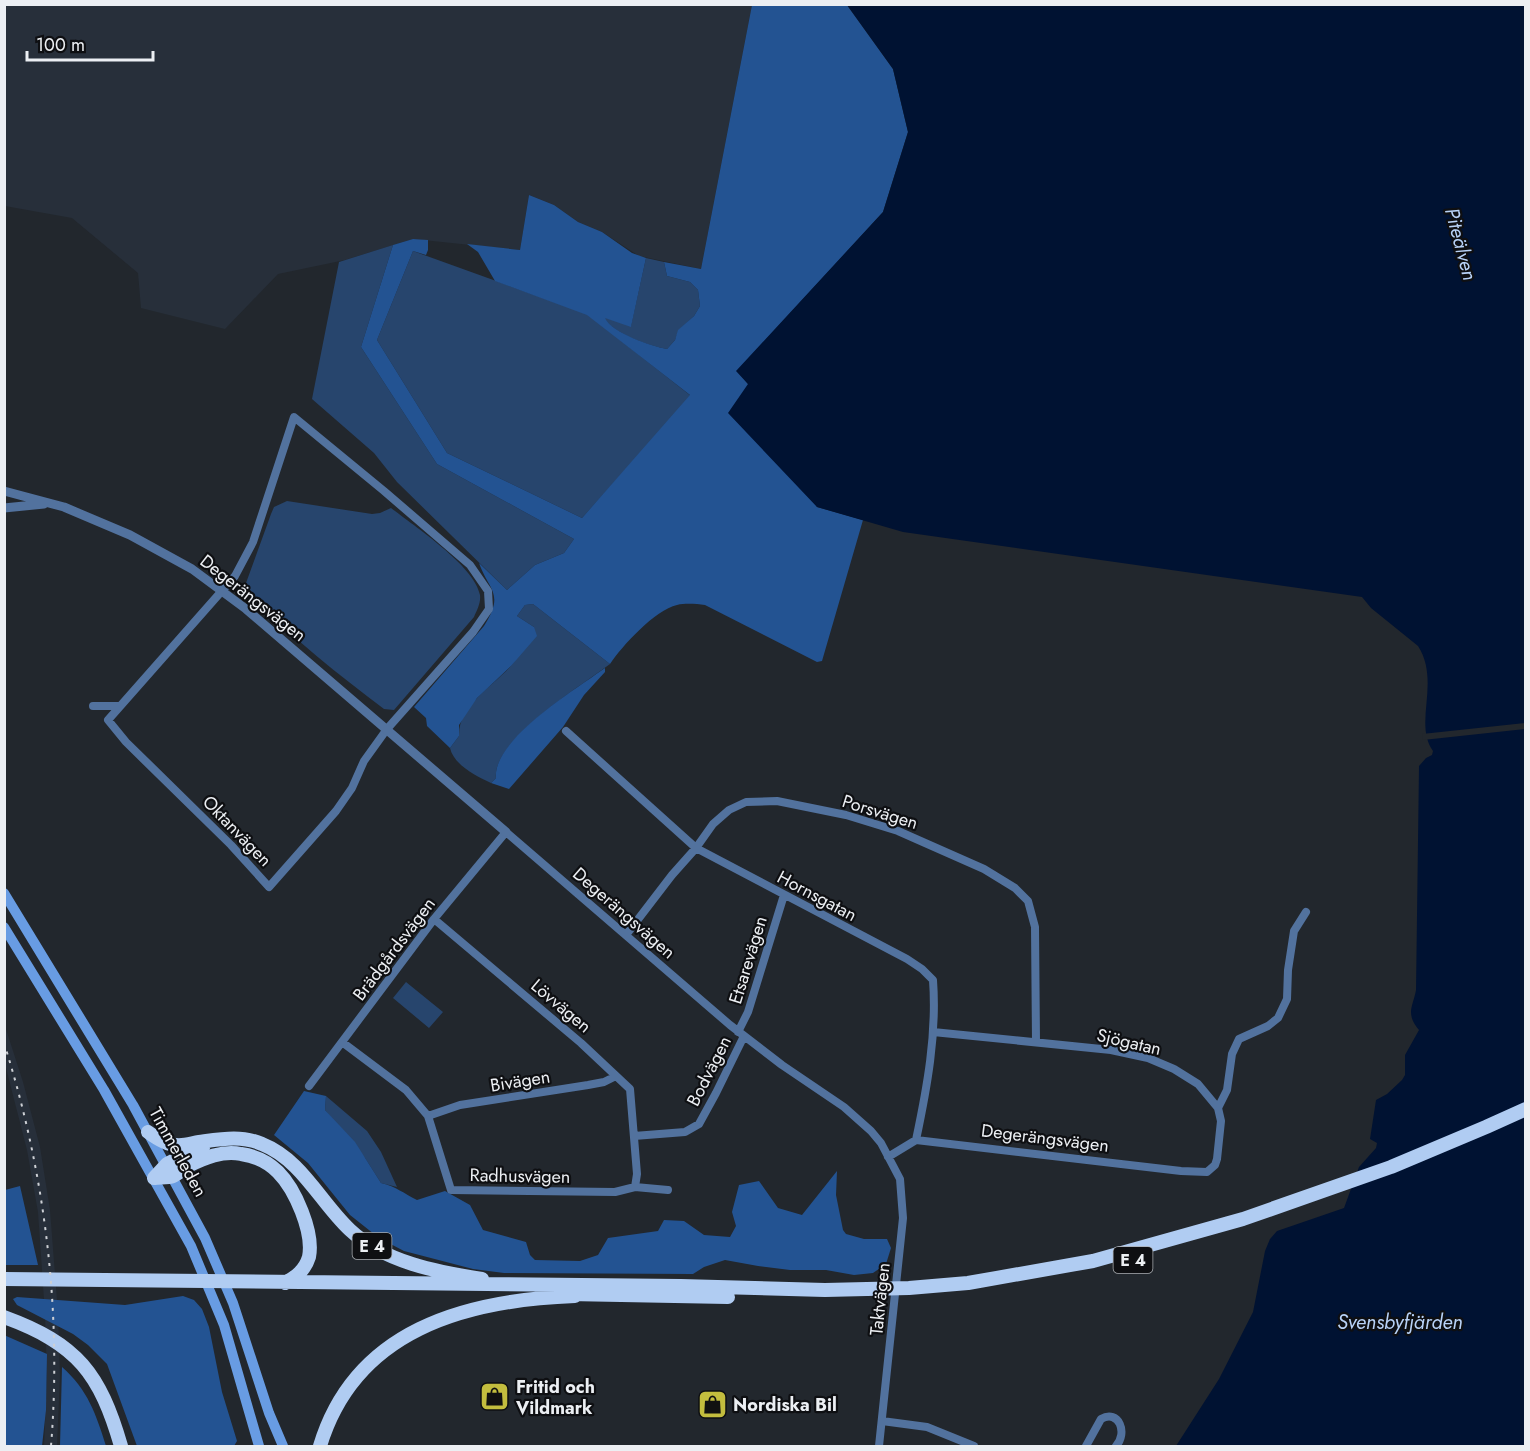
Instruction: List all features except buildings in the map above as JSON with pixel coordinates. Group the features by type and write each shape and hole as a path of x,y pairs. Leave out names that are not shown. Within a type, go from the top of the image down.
{"highway":[{"name":"E 4","path":"1349,1186 1526,1108"},
{"name":"E 4","path":"4,1279 35,1283 594,1295 908,1292 1101,1259 1243,1219 1434,1158 1526,1117"},
{"name":"E 4","path":"148,1132 163,1141 176,1145 238,1137 250,1139 277,1151 298,1169 351,1231 388,1255 463,1276 567,1285"},
{"name":"E 4","path":"154,1178 214,1141"},
{"name":"E 4","path":"170,1170 227,1153 254,1156 277,1170 285,1179 300,1206 309,1238 309,1256 303,1269 294,1279 285,1283"},
{"name":"E 4","path":"4,1287 35,1283"},
{"name":"E 4","path":"254,1286 285,1283 567,1285 888,1293"},
{"name":"E 4","path":"320,1446 335,1409 358,1375 388,1348 414,1331 457,1313 489,1305 551,1297 594,1295"},
{"path":"4,1317 55,1341 88,1371 103,1394 121,1446"}],"main road":[{"name":"Timmerleden","path":"4,893 170,1170 221,1271 269,1413 283,1446"},
{"name":"Timmerleden","path":"4,927 104,1090 191,1246 214,1300 259,1446"}],"street":[{"path":"93,706 120,706 235,576 253,542 294,417 470,565 488,591 489,609 473,632 387,729"},
{"name":"Degerängsvägen","path":"4,490 64,507 130,535 192,569 246,609 741,1034 853,1115 871,1131 888,1157"},
{"path":"4,508 49,503"},
{"name":"Oktanvägen","path":"120,706 108,720 126,742 231,845 269,887 336,811 352,788 364,760 387,729"},
{"name":"Hornsgatan","path":"566,730 696,848 922,969 933,980 935,1010 933,1032 925,1095 916,1140"},
{"name":"Porsvägen","path":"626,936 713,824 729,810 746,802 777,801 846,815 898,831 984,869 1015,888 1028,901 1035,927 1036,1042"},
{"name":"Brädgårdsvägen","path":"309,1086 434,918 506,832"},
{"name":"Etsarevägen","path":"741,1034 784,895"},
{"path":"1218,1108 1227,1090 1232,1054 1239,1039 1269,1026 1278,1018 1287,999 1288,970 1294,931 1306,912"},
{"name":"Lövvägen","path":"434,918 582,1043 630,1089 634,1136"},
{"name":"Sjögatan","path":"933,1032 1111,1050 1148,1058 1174,1069 1198,1084 1218,1108"},
{"name":"Bodvägen","path":"634,1136 685,1132 699,1124 716,1093 741,1034"},
{"name":"Radhusvägen","path":"342,1042 406,1090 428,1116 451,1190 615,1192 635,1187 668,1190"},
{"name":"Bivägen","path":"428,1116 460,1105 596,1083 616,1076"},
{"name":"Degerängsvägen","path":"916,1140 1181,1171 1207,1172 1217,1160 1221,1121 1218,1108"},
{"path":"634,1136 637,1174 635,1187"},
{"path":"888,1157 916,1140"},
{"name":"Taktvägen","path":"879,1446 903,1218 900,1179 888,1157"},
{"path":"1086,1446 1101,1419 1104,1416 1110,1416 1117,1420 1123,1431 1116,1446"},
{"path":"882,1421 927,1427 974,1446"}],"shaded area":[{"path":"4,5 752,5 701,269 639,256 602,232 578,222 554,205 529,195 520,250 413,239 345,260 278,274 225,329 141,308 138,273 72,218 5,206"},
{"path":"752,5 847,5 893,69 908,132 883,212 737,371 748,384 817,507 863,520 822,661 817,662 705,605 687,604 668,608 649,621 622,648 610,664 533,604 525,605 517,616 534,627 537,636 511,666 477,698 459,725 459,736 450,748 427,726 426,718 414,707 484,626 490,615 494,599 493,593 479,563 507,590 535,565 564,553 574,539 437,464 361,347 393,245 413,239 428,240 428,250 426,255 413,251 377,340 447,453 582,518 690,395 587,315 495,281 478,252 467,244 520,250 529,195 554,205 578,222 602,232 632,253 646,258 631,327 605,318 609,324 623,334 667,349 675,340 678,330 694,316 700,306 698,290 690,282 667,276 664,262 701,269"},
{"path":"393,245 361,347 437,464 574,539 564,553 535,565 507,590 397,482 374,453 312,399 339,262"},
{"path":"413,251 587,314 691,396 582,518 447,453 377,340"},
{"path":"646,258 664,262 667,276 690,282 698,290 700,306 694,316 679,330 675,340 667,349 641,342 623,333 608,323 604,317 631,326"},
{"path":"287,501 372,514 391,508 456,559 476,584 480,598 474,617 394,710 384,709 331,668 281,624 250,592 246,583 271,514 274,507"},
{"path":"533,604 610,664 560,700 523,731 508,747 499,763 496,778 491,783 461,765 450,748 459,736 460,725 470,706 510,667 520,653 534,627 517,616 525,605"},
{"path":"605,668 605,672 584,695 563,727 509,789 491,783 496,778 498,763 521,732 557,702"},
{"path":"406,982 443,1012 429,1028 393,998"},
{"path":"4,1023 40,1147 50,1210 60,1376 57,1446 44,1446 47,1376 38,1212 27,1150 5,1064"},
{"path":"304,1091 326,1096 325,1110 355,1142 381,1183 396,1188 417,1200 445,1191 470,1205 483,1230 526,1242 530,1255 535,1260 580,1261 598,1255 608,1238 658,1231 664,1220 684,1221 704,1235 730,1237 736,1226 732,1212 739,1185 759,1181 778,1208 802,1215 837,1171 836,1195 843,1230 846,1234 864,1239 887,1239 891,1248 886,1264 873,1273 854,1275 826,1270 790,1270 725,1260 704,1267 693,1274 504,1273 473,1269 404,1251 379,1238 350,1215 308,1163 274,1135"},
{"path":"326,1096 367,1131 381,1152 397,1187 381,1183 365,1158 325,1110"},
{"path":"20,1186 38,1265 5,1265 5,1190"},
{"path":"183,1296 194,1300 202,1309 209,1327 222,1392 237,1441 234,1446 137,1446 107,1364 73,1334 17,1305 13,1299 17,1297 125,1305"},
{"path":"4,1335 47,1354 46,1410 42,1446 5,1446"},
{"path":"62,1367 85,1394 99,1423 106,1446 60,1446"}],"water":[{"path":"847,5 1525,5 1525,1446 1176,1446 1219,1379 1253,1312 1265,1251 1270,1239 1277,1231 1344,1208 1359,1167 1376,1148 1377,1143 1370,1139 1376,1100 1387,1094 1405,1075 1405,1055 1419,1030 1411,1014 1416,990 1419,766 1432,755 1433,751 1425,728 1428,688 1424,660 1418,646 1371,608 1362,597 903,532 817,507 728,413 748,384 736,371 883,212 908,132 893,69"}],"pier":[{"path":"1525,723 1525,729 1423,740 1422,734"}],"railway":[{"path":"4,1043 30,1141 47,1242 54,1344 51,1446"}],"place":[{"name":"Fritid och Vildmark","path":"495,1397"},
{"name":"Nordiska Bil","path":"712,1405"}],"water label":[{"name":"Piteälven","path":"1461,244"},
{"name":"Svensbyfjärden","path":"1400,1322"}]}
